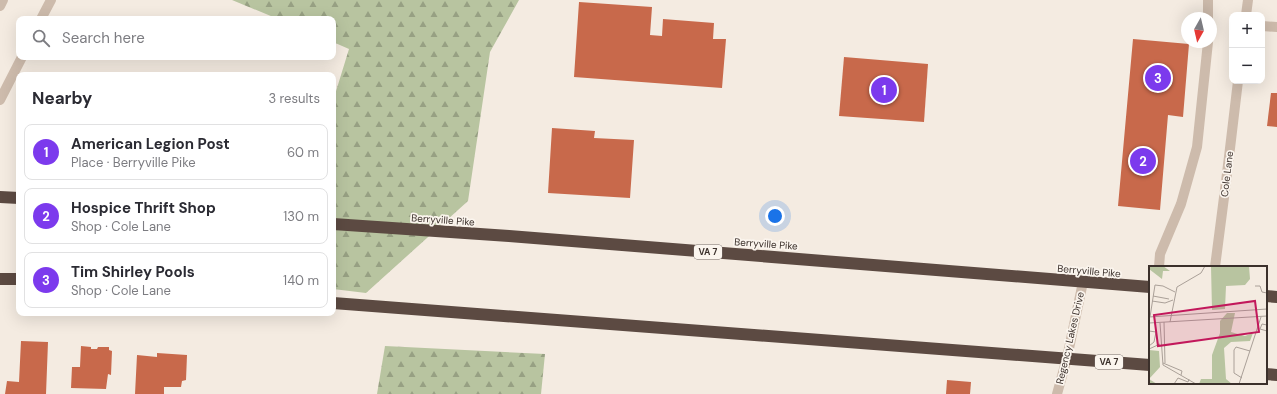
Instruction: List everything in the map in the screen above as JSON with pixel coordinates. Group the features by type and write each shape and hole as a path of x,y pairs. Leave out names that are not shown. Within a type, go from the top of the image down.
{"highway":[{"path":"0,197 16,198"},
{"name":"Berryville Pike","path":"336,224 509,236 1149,288"},
{"path":"0,279 16,280"},
{"path":"1267,296 1277,297"},
{"name":"VA 7","path":"336,303 1149,365"},
{"path":"1267,374 1277,375"}],"street":[{"path":"0,6 3,0"},
{"path":"43,16 52,0"},
{"path":"1208,0 1208,12"},
{"path":"1246,12 1248,0"},
{"path":"1265,26 1277,26"},
{"path":"1159,266 1160,254 1181,204 1197,147 1207,48"},
{"path":"0,100 20,60"},
{"name":"Cole Lane","path":"1215,266 1238,84"},
{"name":"Regency Lakes Drive","path":"1057,394 1067,358 1083,282"}],"green space":[{"path":"232,0 519,0 490,52 468,201 366,293 336,289 336,91 349,49 336,43 336,16 271,16"},
{"path":"385,346 545,354 541,394 377,394"}],"building":[{"path":"579,2 652,7 650,35 662,36 663,19 714,23 713,39 726,39 722,88 574,77"},
{"path":"1133,39 1181,43 1181,48 1189,48 1183,117 1168,115 1160,210 1118,206"},
{"path":"844,57 928,64 924,122 839,116"},
{"path":"1271,93 1277,93 1277,127 1267,126"},
{"path":"552,128 595,131 594,138 634,140 630,198 548,193"},
{"path":"21,341 48,342 46,394 5,394 7,381 19,382"},
{"path":"81,346 91,347 91,349 97,349 98,347 109,347 109,350 112,351 111,375 108,374 106,389 71,388 72,367 80,367"},
{"path":"157,353 187,355 186,380 182,381 181,387 164,387 164,394 135,394 137,355 157,357"},
{"path":"947,380 971,382 970,394 946,394"}],"place":[{"name":"Tim Shirley Pools","path":"1158,78"},
{"name":"American Legion Post","path":"884,90"},
{"name":"Hospice Thrift Shop","path":"1143,161"}]}
